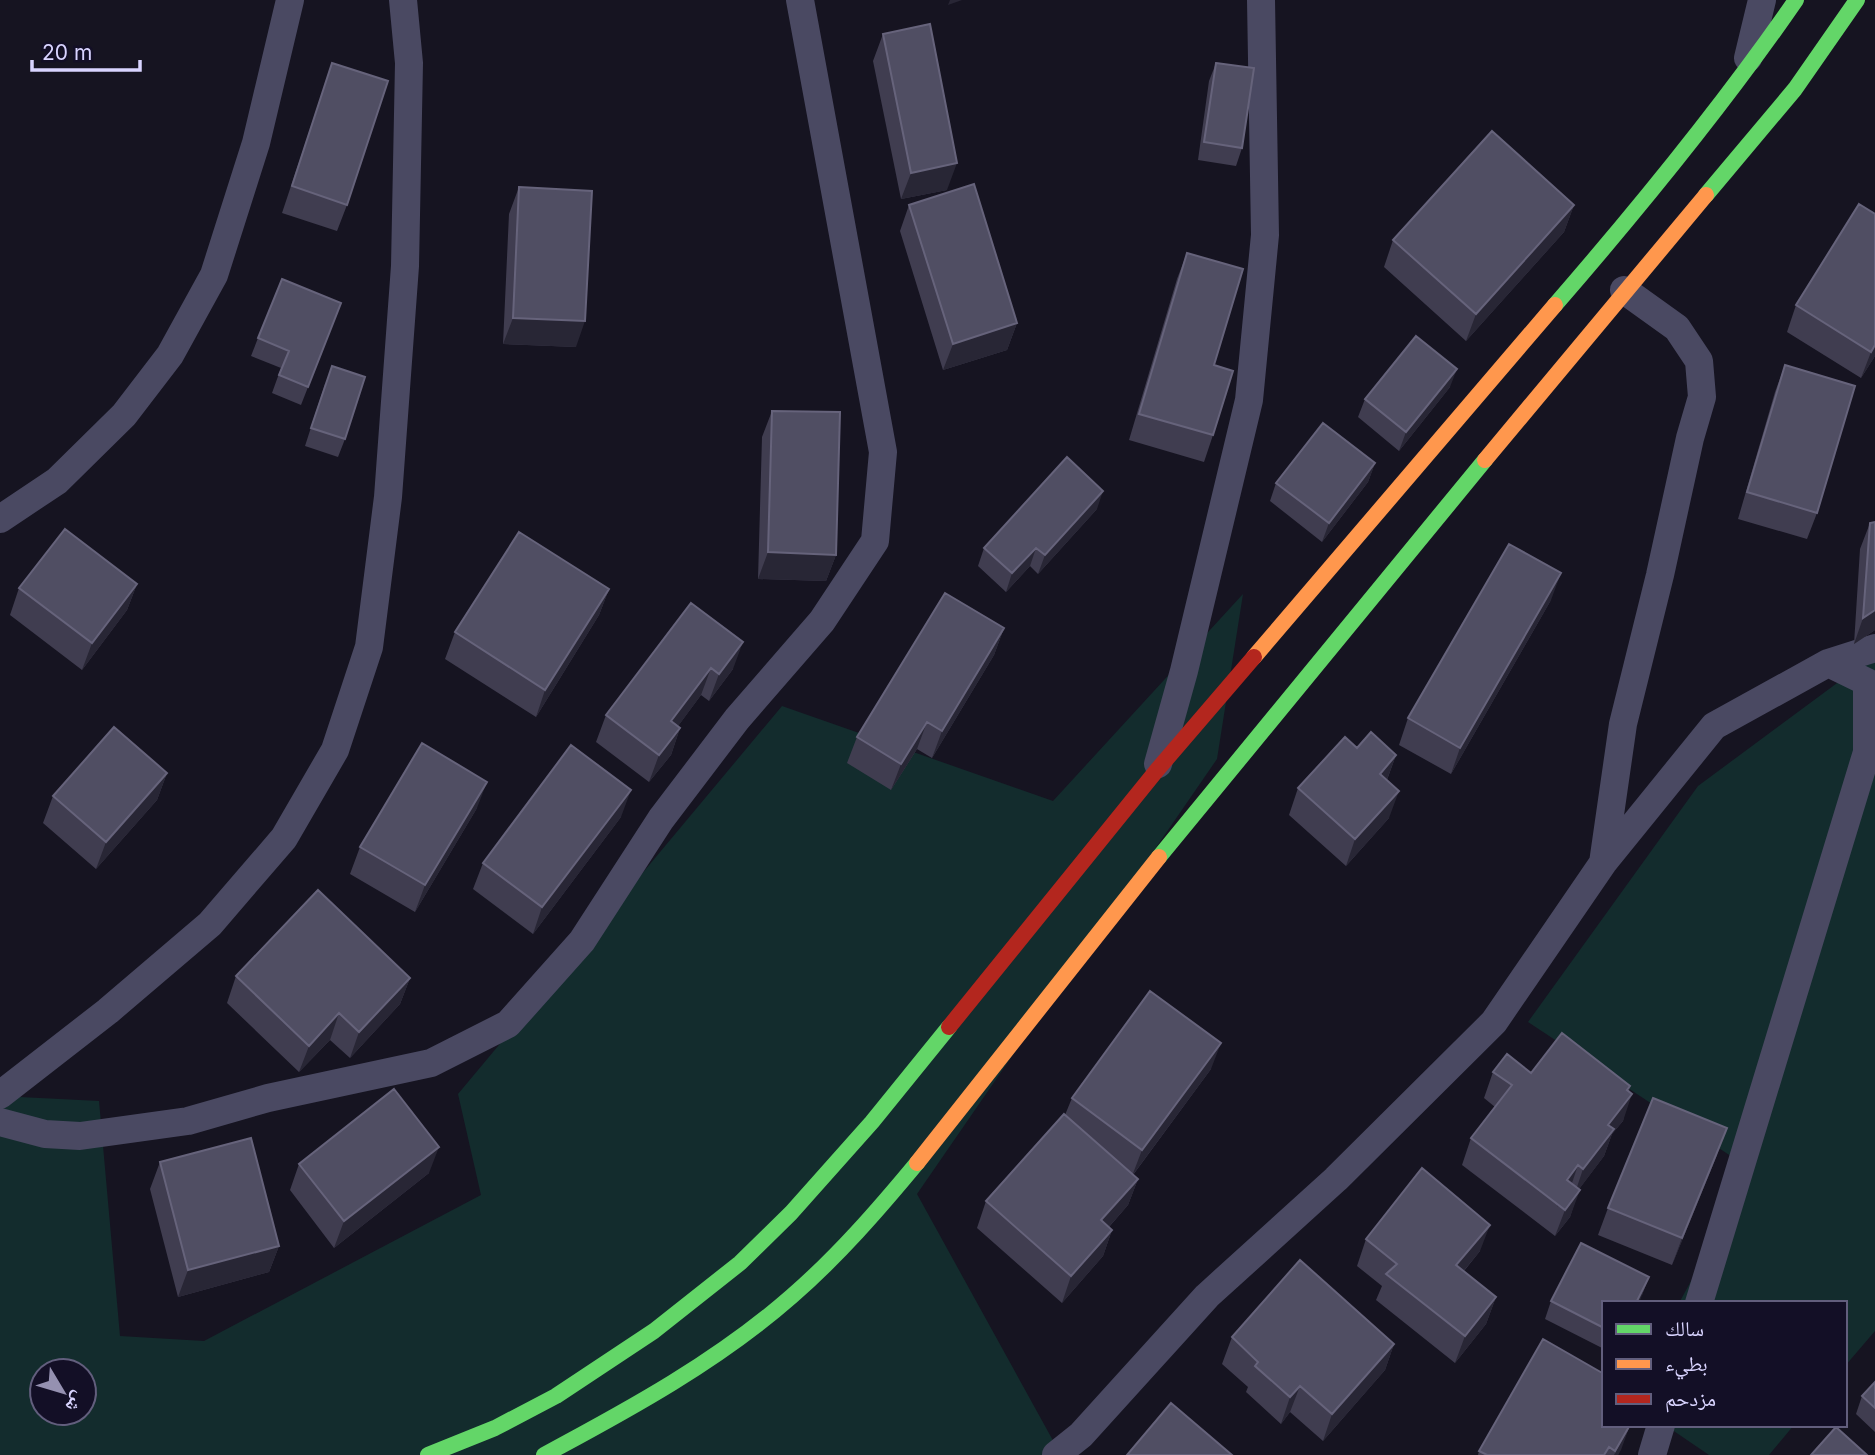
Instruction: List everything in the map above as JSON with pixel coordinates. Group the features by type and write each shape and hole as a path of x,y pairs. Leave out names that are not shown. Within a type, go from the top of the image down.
{"highway":[{"path":"428,1455 495,1428 556,1396 654,1331 740,1263 791,1213 872,1122 1157,770 1651,194 1743,76 1796,0"},
{"path":"544,1455 651,1397 710,1360 820,1271 865,1222 925,1152 1084,948 1624,290 1781,108 1831,44 1857,0"}],"street":[{"path":"0,519 58,481 124,415 170,355 214,275 256,143 290,0"},
{"path":"0,1095 108,1011 210,924 284,838 335,750 369,647 388,497 405,266 409,62 403,0"},
{"path":"0,1122 45,1134 80,1136 188,1121 268,1097 431,1063 508,1024 582,941 661,819 737,719 822,621 875,541 883,452 800,0"},
{"path":"1157,770 1184,671 1249,400 1265,235 1261,0"},
{"path":"1743,76 1762,0"},
{"path":"1603,863 1623,724 1702,397 1699,361 1677,328 1624,290"},
{"path":"1056,1455 1081,1435 1207,1296 1336,1179 1494,1022 1603,863 1714,726 1828,663 1875,648"},
{"path":"1700,1301 1867,752 1867,682 1828,663"},
{"path":"1652,1455 1660,1427"}],"green space":[{"path":"1243,594 1217,759 917,1194 1061,1455 0,1455 0,1096 99,1101 120,1336 204,1341 481,1195 458,1094 782,706 1053,801"},
{"path":"1875,655 1875,1331 1847,1364 1847,1301 1680,1301 1752,1170 1528,1022 1698,786"},
{"path":"1668,1427 1792,1427 1769,1455 1709,1455"}],"building":[{"path":"930,24 957,163 911,173 883,34"},
{"path":"332,63 388,81 347,205 292,186"},
{"path":"1216,63 1254,68 1242,148 1204,142"},
{"path":"1492,131 1574,205 1476,314 1393,240"},
{"path":"974,184 1017,323 953,344 909,205"},
{"path":"519,187 592,191 585,321 513,318"},
{"path":"1859,204 1875,214 1875,345 1871,352 1796,305"},
{"path":"1187,253 1243,269 1214,365 1233,371 1213,435 1139,414"},
{"path":"282,279 341,303 308,387 279,375 289,351 258,338"},
{"path":"1416,336 1457,369 1406,432 1365,399"},
{"path":"1785,365 1855,386 1817,513 1747,492"},
{"path":"332,366 365,377 345,439 311,428"},
{"path":"772,411 840,412 836,555 768,552"},
{"path":"1323,423 1375,463 1329,523 1276,483"},
{"path":"1067,457 1103,491 1045,555 1036,548 1012,573 984,548"},
{"path":"1875,522 1875,610 1863,618 1870,523"},
{"path":"65,529 137,584 92,643 19,588"},
{"path":"519,532 609,589 545,690 455,632"},
{"path":"1509,544 1561,573 1460,748 1408,718"},
{"path":"945,593 1004,628 942,731 927,722 901,764 857,737"},
{"path":"691,603 743,642 719,674 711,668 671,721 680,728 659,755 606,715"},
{"path":"114,727 167,773 106,842 53,796"},
{"path":"1371,732 1396,755 1380,774 1399,791 1355,839 1298,788 1345,737 1357,748"},
{"path":"422,743 487,782 425,885 360,847"},
{"path":"571,745 631,790 542,907 483,863"},
{"path":"318,890 410,978 359,1032 339,1013 309,1046 236,976"},
{"path":"1150,991 1221,1043 1142,1150 1072,1098"},
{"path":"1562,1033 1630,1086 1627,1090 1632,1094 1608,1125 1614,1129 1583,1169 1578,1165 1567,1180 1580,1190 1565,1210 1471,1138 1512,1085 1493,1072 1507,1054 1531,1073"},
{"path":"394,1089 439,1147 344,1221 299,1164"},
{"path":"1653,1098 1727,1128 1682,1238 1608,1208"},
{"path":"1064,1114 1138,1179 1101,1220 1112,1230 1071,1276 986,1201"},
{"path":"251,1138 279,1246 188,1270 160,1162"},
{"path":"1422,1168 1490,1225 1456,1265 1496,1297 1465,1336 1386,1274 1397,1264 1366,1239"},
{"path":"1581,1243 1649,1277 1637,1301 1602,1301 1602,1327 1551,1301"},
{"path":"1300,1260 1394,1344 1332,1414 1300,1386 1290,1397 1255,1366 1258,1362 1232,1337"},
{"path":"1543,1339 1602,1373 1602,1427 1629,1427 1615,1451 1609,1447 1604,1455 1487,1455 1479,1451"},
{"path":"1875,1382 1875,1408 1862,1396"},
{"path":"1171,1403 1232,1455 1127,1455"},
{"path":"1836,1427 1867,1455 1811,1455"}],"traffic: fast":[{"path":"1555,305 1680,156 1796,0"},
{"path":"1706,195 1795,89 1857,0"},
{"path":"1159,857 1485,460"},
{"path":"428,1455 495,1428 556,1396 654,1331 740,1263 791,1213 872,1122 949,1027"},
{"path":"544,1455 672,1383 764,1320 841,1249 917,1163"}],"traffic: slow":[{"path":"1485,460 1706,195"},
{"path":"1254,657 1555,305"},
{"path":"917,1163 1159,857"}],"traffic: jam":[{"path":"949,1027 1157,770 1254,657"}]}
